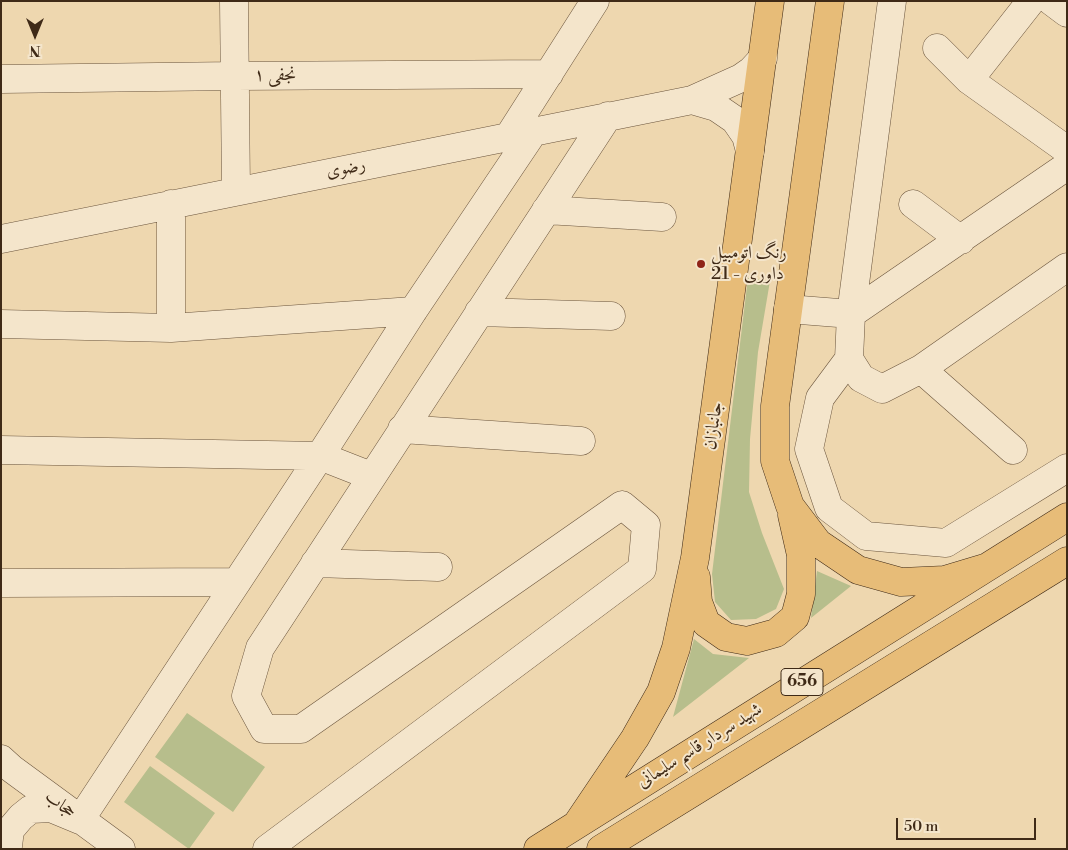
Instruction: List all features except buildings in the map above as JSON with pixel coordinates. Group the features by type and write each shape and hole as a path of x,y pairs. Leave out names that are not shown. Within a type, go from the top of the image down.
{"main road":[{"name":"جانبازان","path":"577,824 635,738 662,692 676,648 695,558 770,1"},
{"path":"695,558 698,602 706,623 726,638 747,642 776,633 795,617 801,594 801,555 790,506 775,461 775,406 830,1"},
{"path":"790,506 818,543 858,570 901,582 944,580 985,568"},
{"name":"شهید سردار قاسم سلیمانی","path":"538,849 1067,517"},
{"name":"شهید سردار قاسم سلیمانی","path":"601,849 1067,561"}],"street":[{"path":"234,1 236,191"},
{"path":"8,848 10,830 21,816 31,809 51,808 80,820 320,456 413,311 522,134 549,74 595,1"},
{"path":"892,1 851,314 849,359 820,398 809,449 829,508 866,536 946,543 1067,468"},
{"path":"969,80 1031,1"},
{"path":"1051,1 1067,13"},
{"path":"937,48 969,80 1067,150"},
{"path":"692,100 741,78 751,71 763,58"},
{"name":"نجفی ۱","path":"1,79 549,74"},
{"path":"692,100 716,107 735,120 746,136 750,151"},
{"name":"رضوی","path":"1,239 692,100"},
{"path":"267,849 642,569 646,525 622,505 301,729 264,729 246,696 260,648 608,116"},
{"path":"788,309 851,314 1067,166"},
{"path":"171,204 171,328"},
{"path":"913,204 961,240"},
{"path":"546,210 662,217"},
{"path":"849,359 861,378 882,389 921,369 1067,267"},
{"path":"1,324 171,328 413,311"},
{"path":"480,312 612,316"},
{"path":"921,369 1013,450"},
{"path":"402,429 581,441"},
{"path":"1,450 320,456 371,476"},
{"path":"315,563 438,567"},
{"path":"1,583 237,582"},
{"name":"حجاب","path":"1,759 121,849"},
{"path":"1,817 8,848"}],"green space":[{"path":"748,278 770,281 758,352 750,439 749,492 762,533 784,589 776,609 756,619 731,620 715,602 712,574"},
{"path":"817,571 851,586 811,618"},
{"path":"694,639 713,654 749,658 673,717"},
{"path":"187,713 265,767 233,812 155,757"},
{"path":"150,766 215,813 189,849 124,802"}],"place":[{"name":"رنگ اتومبیل 21 - داوری","path":"701,264"}]}
